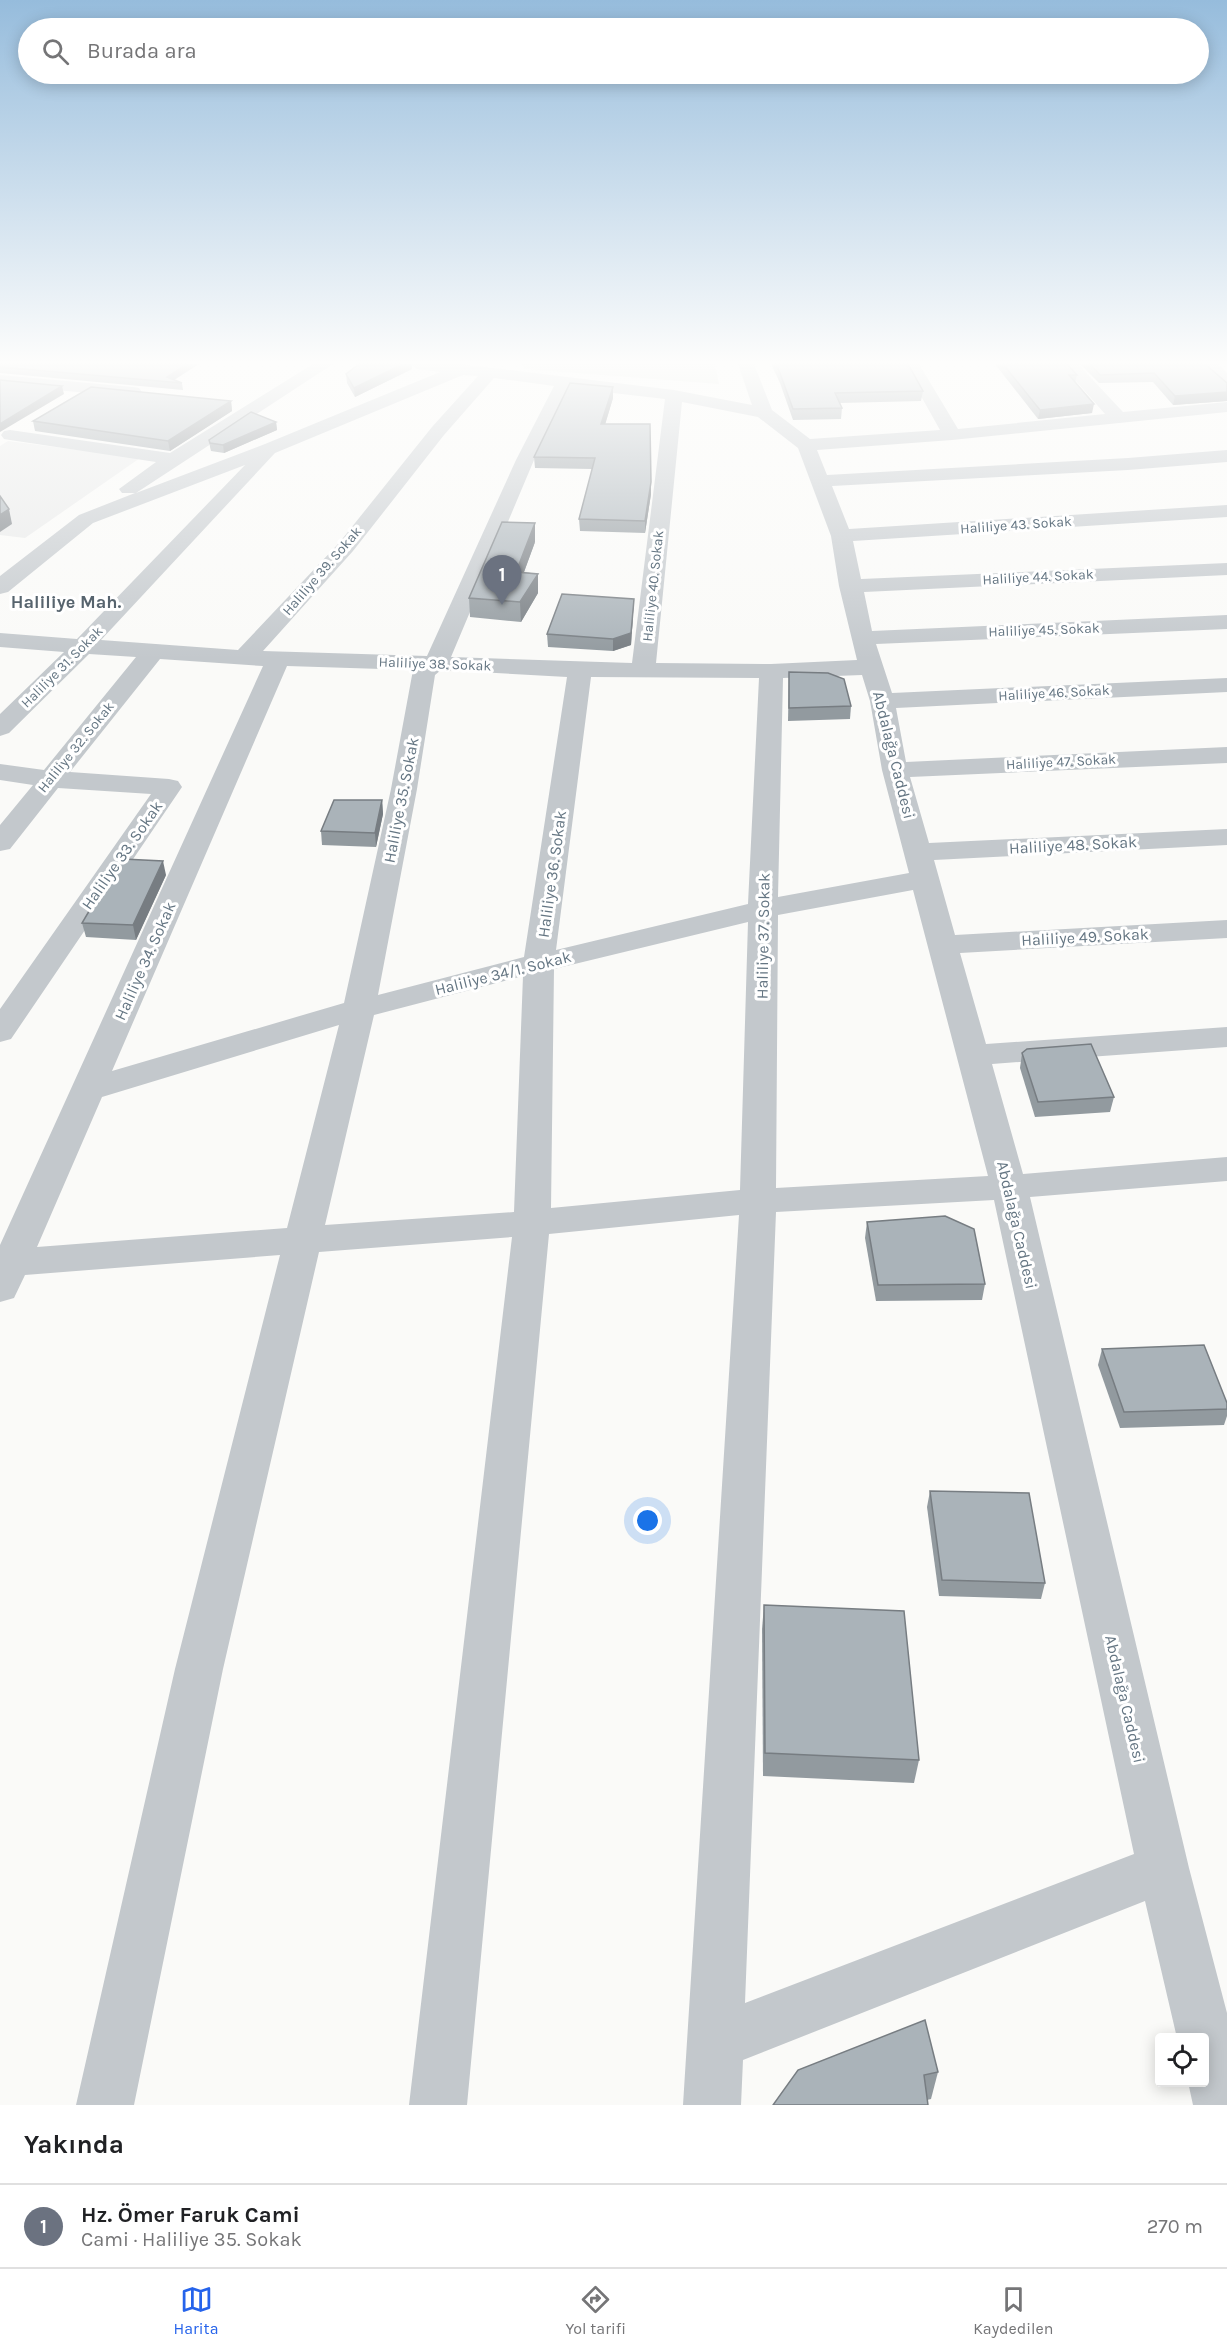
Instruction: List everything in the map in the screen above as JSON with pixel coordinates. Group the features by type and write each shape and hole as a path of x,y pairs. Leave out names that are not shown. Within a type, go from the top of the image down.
{"street":[{"path":"0,587 86,519 168,462"},
{"path":"86,519 235,462"},
{"name":"Haliliye 31. Sokak","path":"0,729 82,647 258,462"},
{"name":"Haliliye 39. Sokak","path":"244,658 346,547 413,462"},
{"name":"Haliliye 35. Sokak","path":"105,2105 200,1669 359,1009 404,789 423,672 436,663 524,462"},
{"name":"Haliliye 40. Sokak","path":"643,669 666,462"},
{"name":"Abdalağa Caddesi","path":"813,462 841,536 866,652 882,701 895,770 1009,1187 1163,1868 1222,2105"},
{"path":"820,481 1150,462"},
{"name":"Haliliye 43. Sokak","path":"841,536 1227,512"},
{"path":"0,560 28,565"},
{"name":"Haliliye 44. Sokak","path":"850,586 1227,569"},
{"name":"Haliliye 45. Sokak","path":"866,652 1227,622"},
{"name":"Haliliye 38. Sokak","path":"0,640 244,658 436,663 580,670 771,671 866,652"},
{"name":"Haliliye 32. Sokak","path":"0,843 153,652"},
{"name":"Haliliye 34. Sokak","path":"4,1271 278,659"},
{"name":"Haliliye 36. Sokak","path":"438,2105 532,1223 539,963 580,670"},
{"name":"Haliliye 37. Sokak","path":"712,2105 758,1201 763,909 771,671"},
{"name":"Haliliye 46. Sokak","path":"882,701 1227,684"},
{"name":"Haliliye 47. Sokak","path":"895,770 1227,755"},
{"name":"Haliliye 33. Sokak","path":"0,772 50,779 168,787"},
{"path":"168,787 220,789"},
{"name":"Haliliye 33. Sokak","path":"0,1032 168,787"},
{"name":"Haliliye 48. Sokak","path":"921,866 1227,837"},
{"name":"Haliliye 34/1. Sokak","path":"87,1090 359,1009 763,909 921,866"},
{"name":"Haliliye 49. Sokak","path":"942,945 1227,929"},
{"path":"974,1055 1227,1037"},
{"path":"4,1271 758,1201 1009,1187 1227,1169"},
{"path":"716,2042 1163,1868"}],"shaded area":[{"path":"0,462 134,462 25,538 0,535"}],"building":[{"path":"594,462 651,462 651,482 645,521 579,519"},
{"path":"0,496 9,509 0,515"},
{"path":"502,522 535,523 516,572 538,574 520,602 469,598"},
{"path":"562,594 634,599 631,633 613,639 547,634"},
{"path":"789,672 828,673 844,679 851,706 789,708"},
{"path":"334,800 382,800 375,833 321,831"},
{"path":"123,859 163,861 133,925 82,923 98,896"},
{"path":"1091,1044 1114,1097 1038,1102 1022,1053 1027,1049"},
{"path":"945,1216 974,1229 985,1284 878,1285 867,1222"},
{"path":"1204,1345 1227,1403 1227,1409 1124,1412 1102,1349"},
{"path":"930,1491 1029,1493 1045,1583 942,1580"},
{"path":"764,1605 904,1611 919,1760 765,1753"},
{"path":"925,2020 938,2072 924,2075 928,2105 773,2105 798,2070"}],"place":[{"name":"Hz. Ömer Faruk Cami","path":"502,605"}],"district":[{"name":"Haliliye Mah.","path":"66,602"}]}
